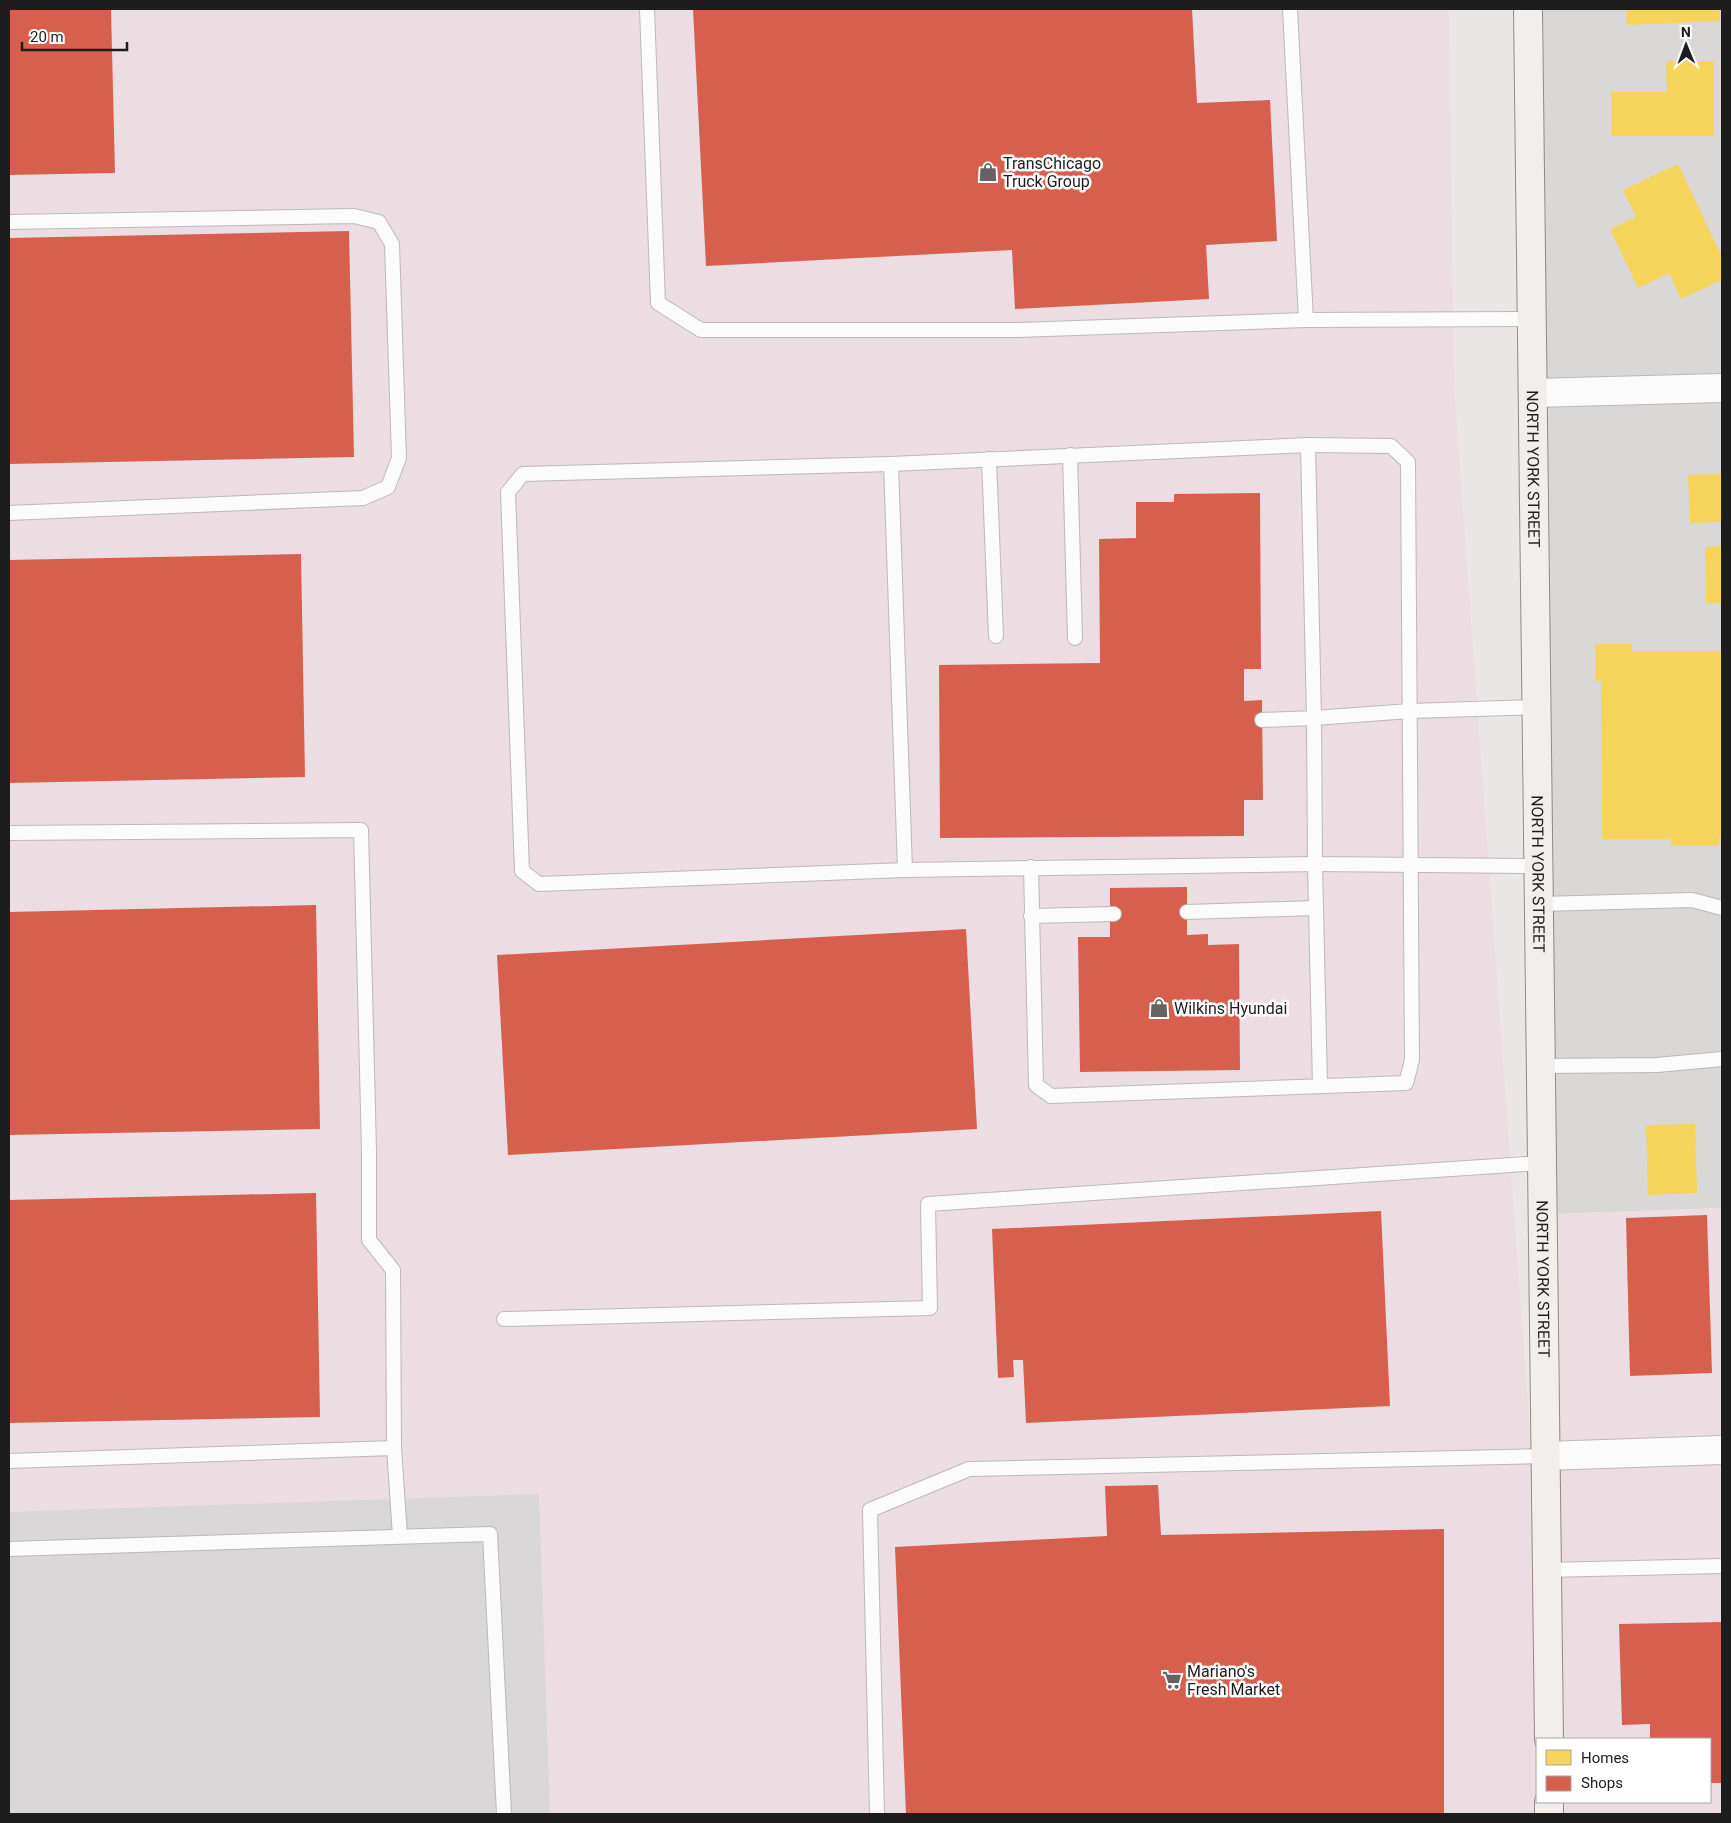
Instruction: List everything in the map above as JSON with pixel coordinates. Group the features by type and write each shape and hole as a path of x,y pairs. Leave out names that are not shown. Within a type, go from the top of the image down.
{"main road":[{"name":"NORTH YORK STREET","path":"1528,9 1534,319 1549,1738"}],"street":[{"path":"1534,393 1722,388"},
{"path":"1545,1456 1722,1450"}],"lane":[{"path":"647,9 658,303 701,330 1018,330 1306,320 1534,319"},
{"path":"1290,9 1306,320"},
{"path":"9,222 354,216 379,222 392,244 399,458 388,487 363,498 9,513"},
{"path":"1308,446 1320,1085"},
{"path":"1031,867 1036,1085 1051,1096 1406,1083 1412,1060 1410,865 1408,462 1391,446 1308,446 891,464 523,474 508,492 522,871 539,884 1031,867 1315,864 1410,865 1539,866"},
{"path":"1070,455 1075,638"},
{"path":"989,459 996,636"},
{"path":"891,464 906,870"},
{"path":"1262,720 1410,711 1538,707"},
{"path":"9,832 361,830 370,1151 369,1240 392,1270 394,1448 400,1536"},
{"path":"1539,904 1692,900 1722,908"},
{"path":"1187,912 1316,908"},
{"path":"1031,916 1114,914"},
{"path":"1541,1066 1657,1065 1722,1059"},
{"path":"504,1319 930,1308 928,1204 1542,1163"},
{"path":"9,1461 394,1448"},
{"path":"877,1814 870,1510 969,1469 1545,1456"},
{"path":"9,1549 490,1534 504,1814"},
{"path":"1546,1570 1722,1566"}],"shaded area":[{"path":"9,9 1449,9 1454,386 1530,1433 1536,1803 1539,1814 9,1814"},
{"path":"1538,9 1722,9 1722,1208 1553,1214"},
{"path":"1722,1208 1722,1436 1556,1444 1553,1214"},
{"path":"1722,1460 1722,1814 1560,1814 1560,1803 1711,1803 1711,1738 1559,1738 1555,1466"},
{"path":"539,1494 550,1814 9,1814 9,1512"}],"building: Homes":[{"path":"1626,9 1720,9 1720,21 1627,25"},
{"path":"1666,61 1714,61 1714,136 1611,136 1611,92 1667,92"},
{"path":"1678,164 1722,257 1722,280 1681,299 1669,273 1638,288 1610,229 1636,217 1623,190"},
{"path":"1722,474 1722,522 1690,523 1688,475"},
{"path":"1722,546 1722,603 1706,603 1705,547"},
{"path":"1595,644 1632,644 1632,651 1722,651 1722,838 1719,838 1719,846 1671,846 1671,839 1602,839 1601,681 1595,681"},
{"path":"1695,1124 1697,1193 1648,1195 1646,1125"}],"building: Shops":[{"path":"9,9 111,9 115,173 9,175"},
{"name":"TransChicago Truck Group","path":"693,9 1192,9 1197,103 1270,100 1277,241 1206,245 1209,299 1015,309 1012,250 706,266"},
{"path":"349,231 354,457 9,464 9,238"},
{"path":"1260,493 1261,669 1244,669 1244,701 1262,700 1263,800 1244,800 1244,836 940,838 939,665 1100,663 1099,539 1136,538 1136,502 1174,502 1174,494"},
{"path":"301,554 305,777 9,783 9,560"},
{"name":"Wilkins Hyundai","path":"1187,887 1187,935 1208,934 1208,945 1239,944 1240,1070 1080,1072 1078,937 1110,937 1110,888"},
{"path":"316,905 320,1129 9,1135 9,912"},
{"path":"966,929 977,1129 508,1155 497,955"},
{"path":"316,1193 320,1417 9,1423 9,1200"},
{"path":"1381,1211 1390,1406 1026,1423 1023,1360 1013,1360 1014,1377 998,1378 992,1229"},
{"path":"1707,1215 1712,1373 1630,1376 1626,1218"},
{"name":"Mariano's Fresh Market","path":"1158,1485 1161,1535 1444,1529 1444,1814 906,1814 895,1547 1107,1536 1105,1486"},
{"path":"1722,1622 1722,1783 1711,1783 1711,1738 1650,1738 1650,1724 1622,1725 1619,1624"}],"place":[{"name":"TransChicago Truck Group","path":"988,172"},
{"name":"Wilkins Hyundai","path":"1159,1008"},
{"name":"Mariano's Fresh Market","path":"1172,1680"}]}
